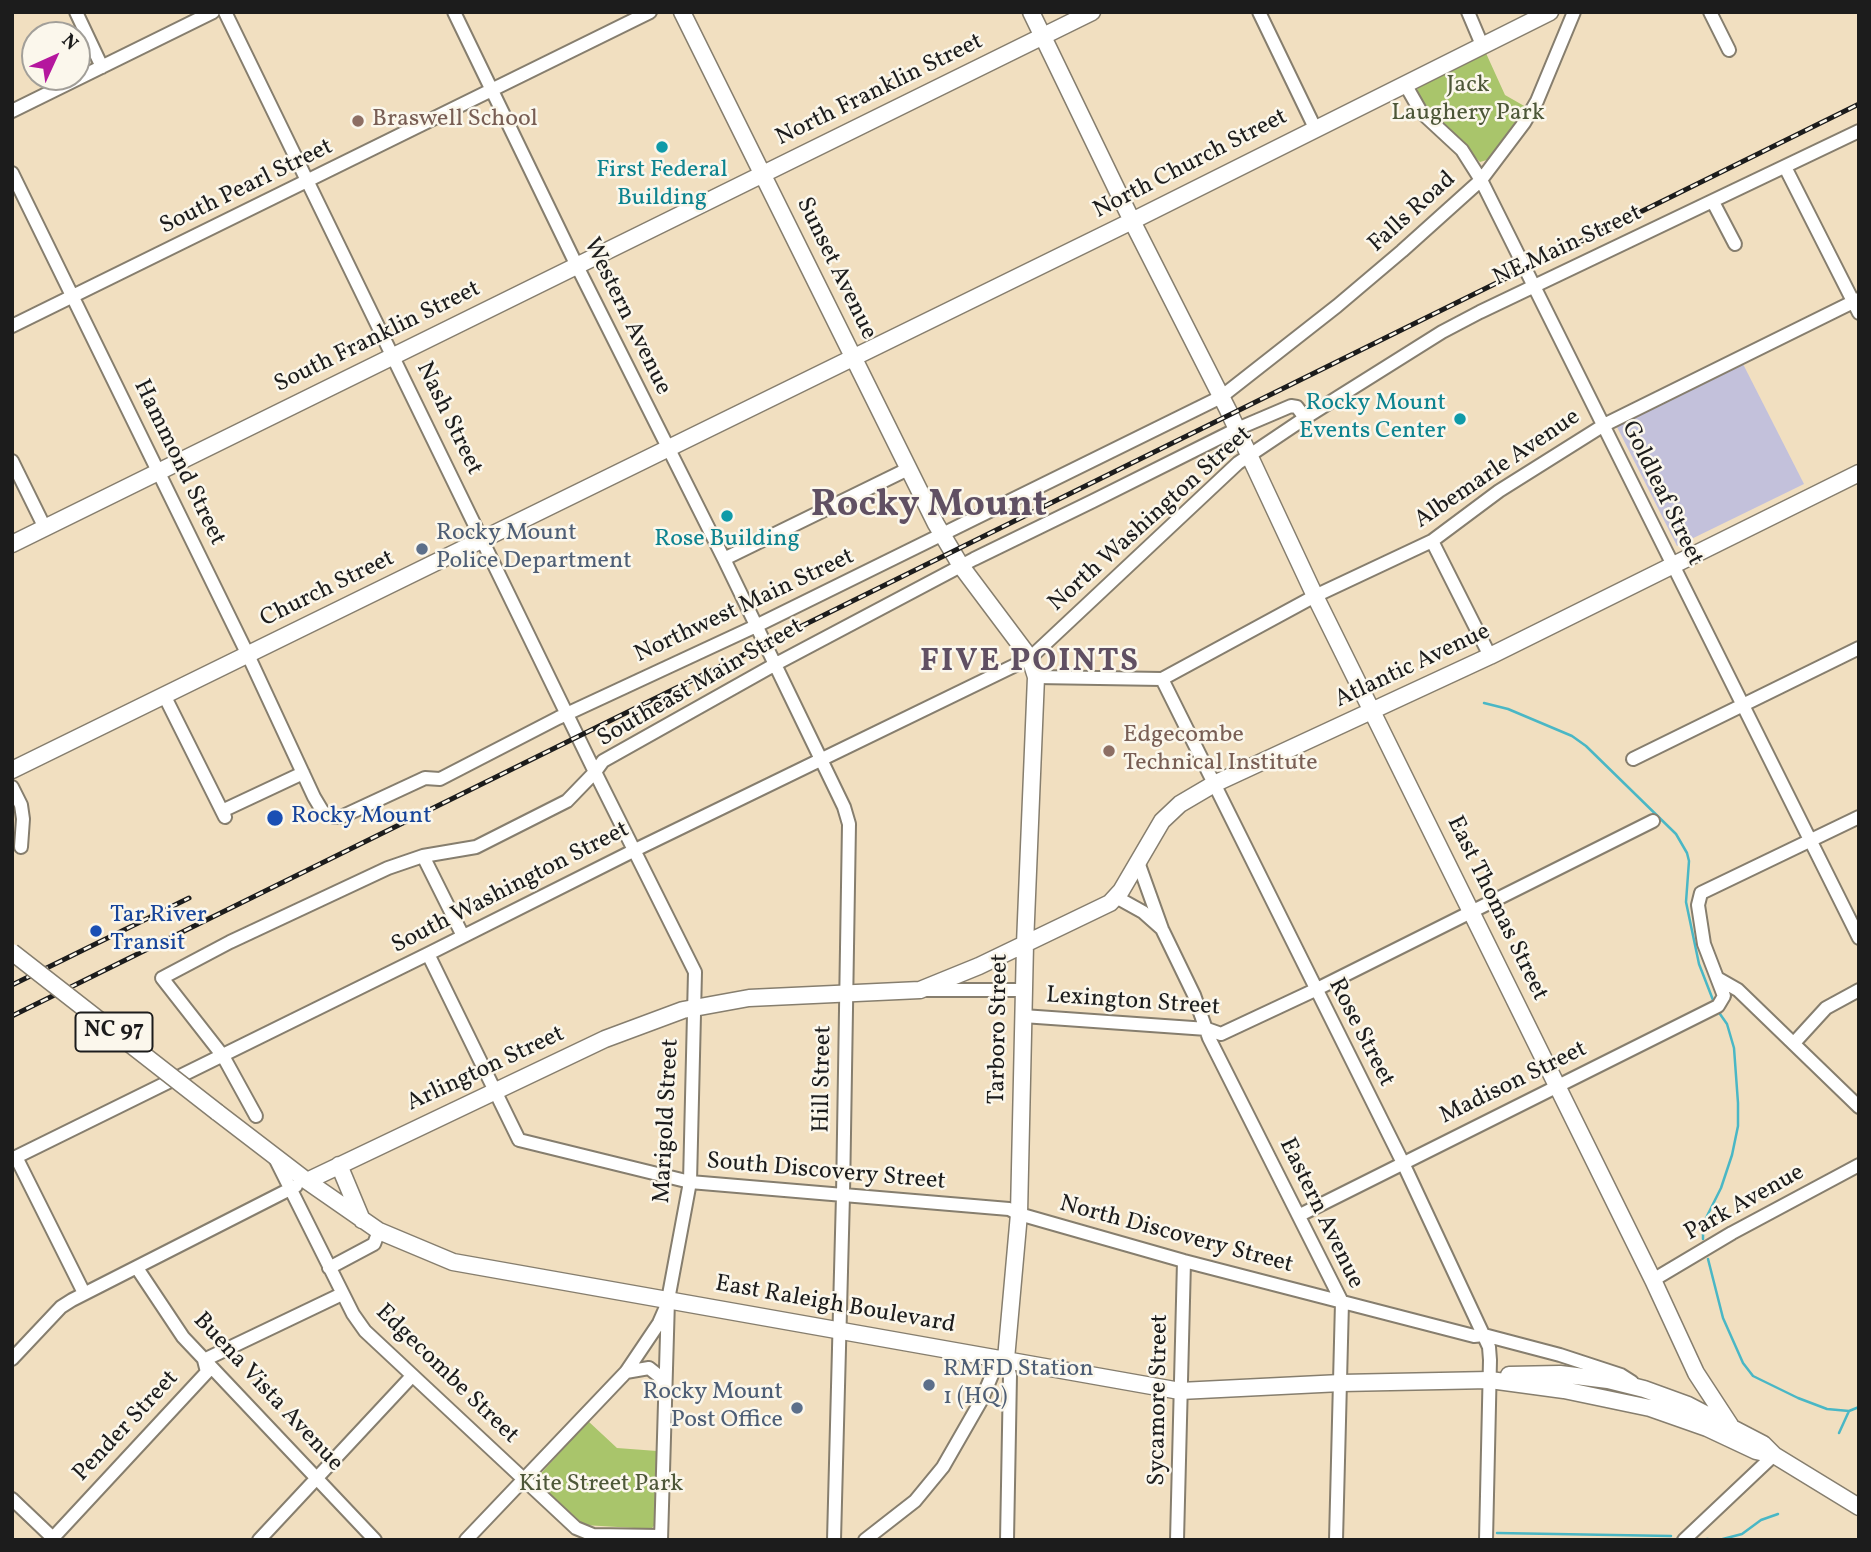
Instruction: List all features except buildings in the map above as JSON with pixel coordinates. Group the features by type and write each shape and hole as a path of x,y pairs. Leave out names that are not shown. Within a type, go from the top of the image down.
{"main road":[{"name":"Sunset Avenue","path":"681,12 764,174 908,469 946,540"},
{"name":"East Thomas Street","path":"1031,12 1132,221 1225,403 1315,596 1653,1280 1696,1373 1730,1425"},
{"name":"North Franklin Street","path":"764,174 1092,12"},
{"name":"North Church Street","path":"852,356 1132,221 1550,12"},
{"name":"South Franklin Street","path":"12,544 764,174"},
{"name":"Church Street","path":"12,771 852,356"},
{"name":"Atlantic Avenue","path":"1025,944 1110,903 1121,891 1162,821 1180,804 1214,784 1490,656 1859,473"},
{"name":"Tarboro Street","path":"946,540 961,566 1030,658 1036,677 1018,1214 1006,1359"},
{"name":"Arlington Street","path":"307,1181 605,1039 695,1007 749,998 920,990 944,982 1025,944"},
{"name":"East Raleigh Boulevard","path":"12,952 216,1112 362,1220 379,1231 453,1262 1180,1391 1341,1383 1490,1380 1591,1394 1650,1408 1707,1428 1756,1451 1774,1455"},
{"path":"339,1165 362,1220"},
{"path":"1650,1408 1673,1409 1686,1404 1697,1389 1696,1373"},
{"name":"East Raleigh Boulevard","path":"1490,1380 1507,1375 1560,1374 1608,1380 1644,1389 1686,1404 1730,1425 1763,1444 1774,1455 1858,1505"}],"street":[{"path":"76,12 102,67"},
{"path":"12,111 213,12"},
{"name":"Nash Street","path":"225,12 576,732"},
{"name":"Western Avenue","path":"454,12 762,639"},
{"name":"South Pearl Street","path":"12,326 650,12"},
{"path":"1259,12 1315,128"},
{"path":"1468,12 1482,45"},
{"name":"Falls Road","path":"1225,403 1481,180 1524,123 1537,101 1574,12"},
{"path":"1710,12 1729,50"},
{"name":"Goldleaf Street","path":"1405,84 1421,112 1462,150 1481,180 1859,938"},
{"name":"NE Main Street","path":"1305,418 1442,332 1859,131"},
{"path":"1785,167 1857,305"},
{"name":"Hammond Street","path":"12,173 159,471 303,773"},
{"path":"1713,202 1735,244"},
{"name":"Albemarle Avenue","path":"1162,679 1315,596 1432,541 1499,491 1604,425 1857,305"},
{"name":"Northwest Main Street","path":"303,773 323,812 334,817 341,817 425,778 440,779 568,714 946,540 1225,403"},
{"name":"Southeast Main Street","path":"223,1056 162,978 230,942 388,868 422,856 476,847 567,801 603,761 774,665 961,566 1237,429 1291,406 1297,407 1305,418"},
{"name":"North Washington Street","path":"1030,658 1249,454 1305,418"},
{"path":"12,461 45,528"},
{"path":"724,559 908,469"},
{"path":"1432,541 1490,656"},
{"name":"Hill Street","path":"762,639 844,807 849,824 844,1195 834,1540"},
{"path":"1633,759 1859,648"},
{"name":"South Washington Street","path":"14,1158 635,849 1030,658"},
{"path":"1036,677 1162,679"},
{"name":"Rose Street","path":"1162,679 1403,1163 1489,1347 1486,1540"},
{"path":"165,697 223,814 303,773"},
{"name":"Marigold Street","path":"576,732 695,972 690,1182 668,1300 661,1538"},
{"path":"12,787 21,805 21,847"},
{"path":"1859,817 1706,890 1699,898 1704,944 1717,978 1738,990 1859,1107"},
{"name":"Lexington Street","path":"1023,1016 1207,1030 1221,1034 1315,990 1653,821"},
{"path":"422,856 463,936"},
{"name":"Eastern Avenue","path":"1138,863 1162,929 1194,995 1207,1030 1342,1302 1336,1540"},
{"path":"1116,897 1143,912 1162,929"},
{"name":"South Discovery Street","path":"428,954 519,1140 690,1182 1009,1209 1018,1214"},
{"name":"Madison Street","path":"1300,1215 1718,1006 1724,996 1717,978"},
{"path":"920,990 1024,990"},
{"path":"1794,1043 1826,1008 1859,990"},
{"path":"223,1056 256,1116"},
{"name":"Edgecombe Street","path":"274,1156 342,1294 365,1331 584,1533 661,1538"},
{"path":"14,1158 84,1293"},
{"name":"Park Avenue","path":"1653,1280 1732,1233 1859,1165"},
{"name":"Arlington Street","path":"12,1359 61,1307 84,1293 307,1181"},
{"name":"North Discovery Street","path":"1018,1214 1184,1261 1474,1336 1484,1335 1606,1370 1644,1389"},
{"path":"329,1268 374,1244 379,1231"},
{"name":"Sycamore Street","path":"1177,1540 1184,1261"},
{"name":"Buena Vista Avenue","path":"137,1268 171,1321 204,1360 375,1540"},
{"name":"Pender Street","path":"53,1539 207,1372 204,1360 342,1294"},
{"path":"466,1540 626,1372 659,1323 668,1300"},
{"path":"865,1540 915,1500 943,1467 982,1399 995,1370 1006,1359"},
{"name":"Tarboro Street","path":"1006,1359 1010,1375 1007,1540"},
{"path":"626,1372 649,1368 659,1376 666,1390"},
{"path":"259,1540 412,1376"},
{"path":"1684,1540 1774,1455"},
{"path":"12,1499 53,1539"}],"shaded area":[{"path":"1742,362 1804,484 1677,546 1616,425"}],"green space":[{"name":"Jack Laughery Park","path":"1485,51 1505,95 1526,107 1494,155 1480,162 1423,106 1416,92 1420,84"},
{"name":"Kite Street Park","path":"588,1421 617,1448 657,1451 654,1526 651,1529 584,1525 535,1480"}],"waterway":[{"path":"1484,703 1508,709 1572,736 1586,746 1676,834 1689,861 1686,902 1699,964 1713,1000"},
{"path":"1703,1239 1703,1224 1721,1188 1738,1126 1734,1048 1727,1024 1720,1014"},
{"path":"1708,1259 1723,1318 1743,1363 1753,1376 1827,1409 1849,1411 1859,1407"},
{"path":"1839,1433 1849,1411"},
{"path":"1719,1540 1742,1534 1761,1520 1778,1514"},
{"path":"1497,1533 1671,1536"},
{"path":"1707,1539 1715,1540"}],"railway":[{"path":"12,1016 1859,104"},
{"path":"12,985 189,898"}],"place":[{"name":"Braswell School","path":"358,121"},
{"name":"First Federal Building","path":"662,147"},
{"name":"Rocky Mount Events Center","path":"1460,419"},
{"name":"Rose Building","path":"727,516"},
{"name":"Rocky Mount Police Department","path":"422,549"},
{"name":"Edgecombe Technical Institute","path":"1109,751"},
{"name":"Rocky Mount","path":"275,818"},
{"name":"Tar River Transit","path":"96,931"},
{"name":"RMFD Station 1 (HQ)","path":"929,1385"},
{"name":"Rocky Mount Post Office","path":"797,1408"}],"district":[{"name":"Rocky Mount","path":"929,508"},
{"name":"FIVE POINTS","path":"1030,664"}]}
